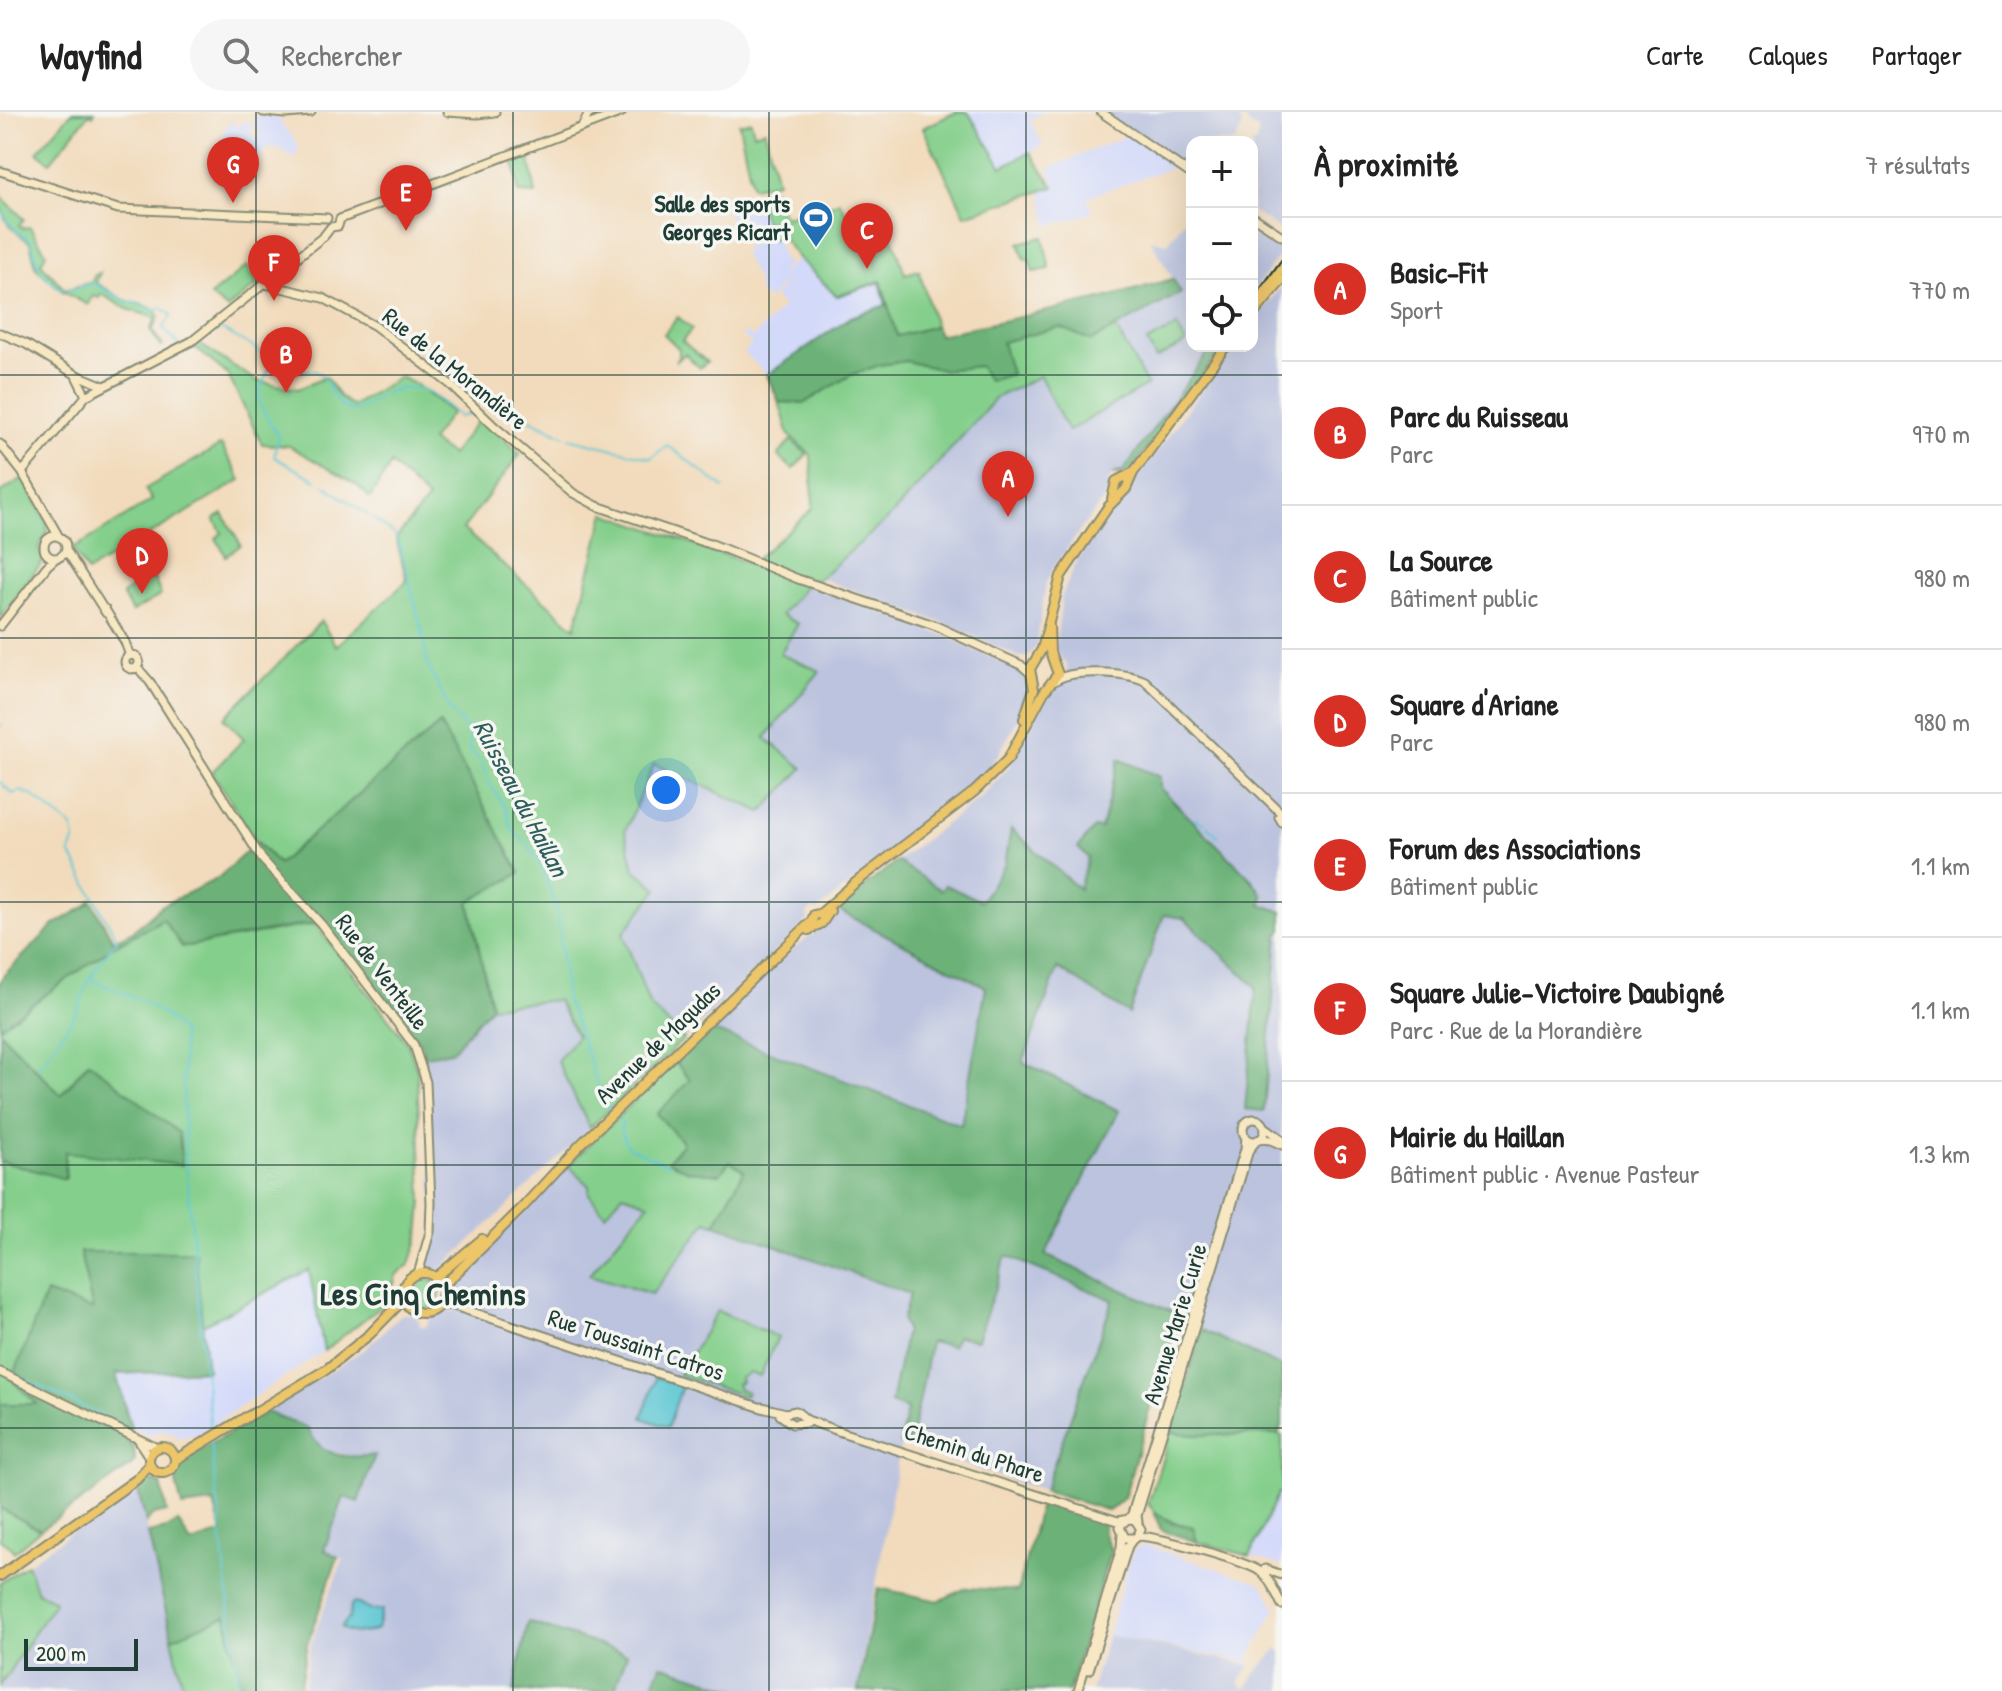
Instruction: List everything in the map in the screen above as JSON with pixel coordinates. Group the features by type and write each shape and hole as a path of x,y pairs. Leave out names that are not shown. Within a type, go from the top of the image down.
{"main road":[{"path":"1258,305 1282,271"},
{"path":"1258,308 1282,280"},
{"path":"986,781 1023,722 1031,703 1036,660 1049,625 1061,576 1122,485 1223,352"},
{"path":"986,781 1008,759 1058,674 1049,625"},
{"path":"1036,660 1055,663"},
{"path":"1032,677 1041,685 1051,683"},
{"name":"Avenue de Magudas","path":"427,1276 479,1242 775,959 814,923 821,925 822,916 860,880 986,781"},
{"name":"Avenue de Magudas","path":"442,1292 569,1156"},
{"path":"174,1456 244,1419 342,1357 406,1303 408,1281 427,1276 442,1292 438,1306 425,1313 406,1303"},
{"path":"0,1576 137,1479 151,1464 157,1448 164,1447 174,1456"},
{"path":"151,1464 167,1473 173,1468 174,1456"}],"street":[{"path":"263,112 311,112"},
{"path":"447,112 495,112"},
{"path":"340,219 413,193 587,116 622,112"},
{"path":"1101,112 1186,171"},
{"path":"0,171 118,209 327,218 334,213 340,219"},
{"path":"22,472 86,396 193,340 328,234 331,227 327,218"},
{"path":"331,227 338,226 340,219"},
{"path":"1258,220 1282,239"},
{"path":"1271,294 1282,271"},
{"name":"Rue de la Morandière","path":"265,284 323,298 375,326 451,385 495,427 566,485 600,503 951,631 1021,665 1032,677"},
{"path":"0,333 26,344 75,374 104,386"},
{"path":"75,374 86,396"},
{"path":"0,444 22,472 64,541 61,555 44,570 0,626"},
{"path":"44,570 49,520"},
{"path":"48,540 59,537"},
{"path":"46,553 61,555"},
{"name":"Rue de Venteille","path":"61,555 74,562 125,642 130,656 138,659 137,667 150,682 270,867 330,935 414,1045 426,1082 431,1203 430,1232 421,1260 427,1276"},
{"path":"1021,665 1036,660"},
{"path":"1055,663 1069,673"},
{"path":"1051,683 1069,673 1127,675 1145,681 1281,812 1282,822"},
{"path":"1255,1119 1282,1142 1246,1137 1243,1130 1247,1122 1255,1119"},
{"path":"1258,1139 1265,1130 1263,1124"},
{"name":"Avenue Marie Curie","path":"1121,1533 1122,1524 1132,1514 1245,1149 1246,1137"},
{"name":"Avenue Marie Curie","path":"1080,1691 1128,1546 1138,1531 1137,1516 1191,1337 1249,1150 1258,1139"},
{"name":"Rue Toussaint Catros","path":"442,1292 451,1305"},
{"name":"Rue Toussaint Catros","path":"438,1306 451,1305 788,1416 796,1411 799,1420"},
{"path":"0,1372 157,1448"},
{"name":"Chemin du Phare","path":"799,1420 1118,1521 1128,1519 1138,1531"},
{"path":"133,1436 151,1464"},
{"name":"Chemin du Phare","path":"1092,1512 1121,1533 1138,1531"},
{"path":"1138,1531 1255,1563 1282,1575"},
{"path":"1138,1531 1254,1568 1266,1577 1282,1605"},
{"path":"1080,1691 1121,1548 1121,1533"},
{"path":"1265,1569 1282,1592"}],"shaded area":[{"path":"968,112 1046,112 1030,120 1043,145 1002,168"},
{"path":"1094,112 1236,112 1242,126 1238,136 1186,136 1186,175"},
{"path":"1255,112 1282,112 1282,231 1258,215 1259,131 1249,125 1245,118"},
{"path":"258,114 281,118 282,126 299,148 294,158 276,147 271,149 268,146 243,177 228,184 212,155 223,148 220,138 230,121 239,127 244,121 252,124 251,136 261,139 253,121"},
{"path":"1129,135 1174,167 1087,197 1093,213 1048,226 1041,191 1054,186 1049,168"},
{"path":"755,194 770,238 777,237 784,262 787,261 788,265 781,270 782,273 798,258 815,274 881,281 888,306 851,317 767,375 744,352 752,344 742,335 744,332 753,337 783,307 774,296 786,284 783,278 784,284 768,300 759,292 757,280 743,253 746,252 744,247 751,245 742,221 738,222 736,218 731,222 723,202 725,198"},
{"path":"1186,218 1186,352 1209,352 1123,471 1114,473 1108,481 1110,490 1055,565 1046,583 1036,647 1027,657 1019,657 953,627 820,578 890,517 997,397 1040,376 1147,386 1116,328 1181,293 1150,239 1168,243"},
{"path":"1258,225 1280,243 1282,251 1258,285"},
{"path":"1282,286 1282,912 1261,904 1252,880 1160,788 1119,759 1101,830 1088,856 1079,890 1011,830 1005,864 981,901 946,885 942,890 897,861 981,797 1010,766 1048,694 1066,678 1067,666 1055,651 1062,595 1078,559 1230,352 1258,352 1258,315"},
{"path":"806,585 948,637 1019,670 1026,679 1028,689 1023,710 998,755 985,771 927,823 818,910 810,910 808,920 684,1039 650,1006 623,934 657,890 634,869 625,831 655,763 762,812 803,768 765,738 819,672 780,654 780,615"},
{"path":"836,909 986,987 962,1125 717,1032 705,1032 790,952 826,924 827,918"},
{"path":"1164,915 1184,918 1256,987 1245,1109 1264,1111 1278,935 1282,930 1282,1367 1180,1319 1180,1316 1045,1255 1119,1111 1023,1063 1058,967"},
{"path":"557,1000 577,1036 557,1061 590,1128 439,1271 425,1265 433,1232 430,1109 425,1056 451,1052 491,1006"},
{"path":"568,1165 589,1186 604,1213 623,1194 649,1203 590,1274 652,1294 707,1221 910,1294 902,1320 906,1330 891,1403 907,1409 857,1691 741,1691 661,1665 651,1691 614,1691 627,1654 528,1623 514,1691 303,1691 310,1646 343,1559 323,1550 345,1497 358,1502 374,1455 352,1456 327,1451 317,1445 308,1427 266,1412 365,1349 402,1314 412,1314 419,1320 420,1326 426,1327 431,1316 439,1310 455,1310 457,1304 448,1298 447,1288"},
{"path":"1006,1256 1114,1300 1044,1491 908,1446 930,1342 952,1346 994,1288"},
{"path":"309,1270 324,1351 200,1433 179,1438 161,1430 150,1436 131,1428 116,1374 207,1370 201,1326"},
{"path":"137,1486 184,1691 0,1691 0,1686 55,1601 37,1592 27,1564"},
{"path":"1279,1493 1282,1494 1282,1566 1250,1556"},
{"path":"1144,1545 1262,1584 1276,1608 1247,1662 1108,1635 1133,1550"},
{"path":"1108,1635 1250,1665 1239,1684 1246,1689 1255,1673 1278,1648 1282,1652 1282,1691 1091,1691"}],"green space":[{"path":"72,112 95,112 93,116 89,114 50,162 37,152"},
{"path":"956,112 968,112 1002,167 1030,152 1054,187 965,215 923,128"},
{"path":"751,121 754,133 765,130 777,182 752,187 739,124"},
{"path":"528,151 536,194 519,193 513,157"},
{"path":"774,190 784,217 824,208 839,201 866,247 893,238 905,274 919,270 935,326 896,337 881,281 837,296 798,258 781,236 771,239 755,194"},
{"path":"0,195 24,219 19,225 30,227 46,253 41,263 65,290 92,282 100,272 96,283 125,300 156,312 159,317 152,331 163,346 150,330 156,318 127,309 101,294 99,298 93,296 88,305 63,292 36,268 30,242 8,223 2,211"},
{"path":"1043,237 1050,269 1033,272 1019,243"},
{"path":"247,266 257,281 256,286 227,309 210,296"},
{"path":"1173,279 1181,293 1091,341 1060,327 1002,342 1011,374 989,381 979,366 943,370 906,361 879,365 851,375 804,403 779,402 767,375 851,317 886,305 880,282 837,296 881,281 897,336 935,326 939,335 1101,299"},
{"path":"678,317 692,329 682,341 707,362 700,368 685,354 675,362 679,349 664,334"},
{"path":"1060,326 1091,341 1116,328 1147,385 1068,431 1040,376 997,397 890,517 820,578 806,585 781,615 798,624 780,654 820,671 765,738 803,768 762,812 654,764 625,831 634,869 658,889 623,934 650,1006 684,1039 590,1128 557,1061 577,1036 557,1000 491,1006 469,902 520,873 440,724 278,864 257,842 212,772 244,739 224,718 321,621 336,646 407,581 396,538 428,499 391,464 370,498 357,485 289,446 262,444 228,375 192,345 196,342 257,381 298,389 326,377 339,396 352,406 400,377 415,384 452,412 431,441 451,455 481,417 520,454 463,529 575,628 605,513 751,564 813,508 811,455 789,435 779,402 804,403 851,375 879,365 906,361 943,370 979,366 989,380 1011,373 1001,342"},
{"path":"1177,326 1186,343 1156,359 1147,342"},
{"path":"1209,352 1220,352 1129,472 1114,474 1123,471"},
{"path":"791,440 807,454 793,469 778,456"},
{"path":"221,445 241,480 87,572 73,549 152,500 145,489"},
{"path":"23,478 46,520 48,531 39,547 43,561 0,618 0,493"},
{"path":"223,514 241,545 226,556 216,538 222,533 214,519"},
{"path":"149,577 154,578 161,595 132,612 122,594"},
{"path":"440,724 520,873 469,902 491,1006 451,1052 425,1056 420,1043 322,921 182,947 163,919 114,946 0,1027 0,983 4,975 54,925 91,900 113,941 133,931 161,906 217,879 257,842 278,864"},
{"path":"1119,759 1160,777 1160,788 1252,880 1263,895 1261,904 1282,912 1282,930 1278,935 1264,1111 1245,1109 1256,987 1184,918 1164,915 1129,1014 1058,968 1023,1062 1119,1111 1045,1255 1181,1316 1124,1498 1109,1511 1044,1491 1113,1300 1006,1256 977,1340 958,1336 952,1346 930,1342 908,1446 900,1443 907,1409 891,1403 906,1330 902,1320 910,1294 715,1224 744,1171 730,1161 720,1174 688,1171 668,1161 683,1143 657,1114 690,1080 675,1062 705,1032 717,1032 961,1125 986,987 836,909 897,861 941,890 945,885 981,901 1005,864 1011,829 1079,889 1088,857 1078,848 1094,828 1101,829"},
{"path":"163,919 183,947 315,924 408,1044 417,1069 422,1202 419,1236 410,1264 396,1275 390,1299 324,1351 309,1270 201,1326 195,1252 80,1252 93,1310 37,1404 0,1404 0,1161 66,1178 64,1152 88,1062 61,1095 0,1032 0,1027 114,946"},
{"path":"0,1032 61,1095 89,1062 179,1133 182,1165 65,1152 65,1179 0,1161"},
{"path":"675,1062 691,1080 729,1161 745,1171 715,1224 707,1221 652,1294 589,1275 649,1203 623,1194 605,1214 589,1194 589,1186 568,1165"},
{"path":"80,1252 195,1252 207,1370 116,1374 131,1428 126,1439 134,1448 135,1461 40,1530 0,1508 0,1404 37,1404 12,1380 46,1293 93,1310"},
{"path":"423,1278 434,1283 439,1294 434,1305 423,1310 412,1305 407,1294 412,1283"},
{"path":"717,1311 778,1337 760,1376 749,1373 740,1378 741,1382 737,1384 739,1389 747,1392 745,1396 679,1375"},
{"path":"1202,1330 1282,1367 1282,1426 1278,1434 1192,1435 1171,1432"},
{"path":"266,1412 308,1428 319,1445 335,1454 354,1457 375,1455 358,1502 344,1497 324,1550 338,1557 307,1644 299,1691 241,1691 226,1616 172,1638 148,1533 167,1529 178,1522 191,1543 222,1533 214,1503 182,1507 177,1475 186,1458"},
{"path":"1171,1432 1255,1432 1282,1436 1282,1494 1278,1493 1250,1556 1197,1542 1193,1527 1162,1517 1148,1504"},
{"path":"148,1479 161,1484 167,1512 153,1515 146,1523 137,1486"},
{"path":"1041,1500 1104,1523 1104,1534 1111,1550 1069,1691 858,1691 878,1588 939,1601 966,1588 1018,1591"},
{"path":"0,1508 40,1530 14,1552 0,1540"},
{"path":"1154,1512 1171,1522 1193,1527 1197,1542 1161,1530"},
{"path":"27,1564 37,1592 55,1601 0,1686 0,1583"},
{"path":"226,1615 241,1691 184,1691 172,1638"},
{"path":"528,1622 627,1654 614,1691 514,1691"},
{"path":"661,1665 741,1691 651,1691"}],"water":[{"path":"656,1377 682,1386 668,1427 642,1418"},
{"path":"354,1602 371,1610 382,1610 377,1629 358,1633 341,1627 349,1618"}],"waterway":[{"name":"Ruisseau du Haillan","path":"0,209 14,230 31,241 39,269"},
{"name":"Ruisseau du Haillan","path":"41,272 62,291 66,291"},
{"name":"Ruisseau du Haillan","path":"70,290 92,283"},
{"name":"Ruisseau du Haillan","path":"95,284 128,302 143,304 155,311 162,308 172,315 163,328 178,344"},
{"name":"Ruisseau du Haillan","path":"188,348 221,329 255,348 272,364 259,395 262,408 278,437 274,457 316,480"},
{"path":"272,364 287,372 309,370 319,373 341,405 351,410 379,397"},
{"path":"384,394 417,388 433,395 460,417 478,412"},
{"path":"494,395 520,414 565,436"},
{"path":"569,438 651,458 667,445 724,488"},
{"name":"Ruisseau du Haillan","path":"324,485 368,515"},
{"name":"Ruisseau du Haillan","path":"372,518 397,536 422,630 428,666 451,712 469,731 469,749 482,763 487,779 506,809 512,830 528,845 542,867 558,914 566,1002 609,1110"},
{"path":"0,782 13,794 20,791 32,795 72,827 75,838 70,853 117,939 92,974 93,980 152,1007 182,1033 185,1153 210,1427"},
{"path":"1196,819 1204,824"},
{"path":"1207,826 1218,836"},
{"path":"38,1068 77,1012 90,976"},
{"name":"Ruisseau du Haillan","path":"619,1120 623,1124 620,1129 628,1147 669,1165"},
{"path":"0,1367 121,1425"},
{"path":"211,1444 239,1691"}],"tram line":[{"path":"1258,292 1282,259"}],"place":[{"name":"Mairie du Haillan","path":"233,203"},
{"name":"Forum des Associations","path":"406,231"},
{"name":"Salle des sports Georges Ricart","path":"816,249"},
{"name":"La Source","path":"867,269"},
{"name":"Square Julie-Victoire Daubigné","path":"274,301"},
{"name":"Parc du Ruisseau","path":"286,393"},
{"name":"Basic-Fit","path":"1008,517"},
{"name":"Square d'Ariane","path":"142,594"}],"district":[{"name":"Les Cinq Chemins","path":"423,1294"}]}
